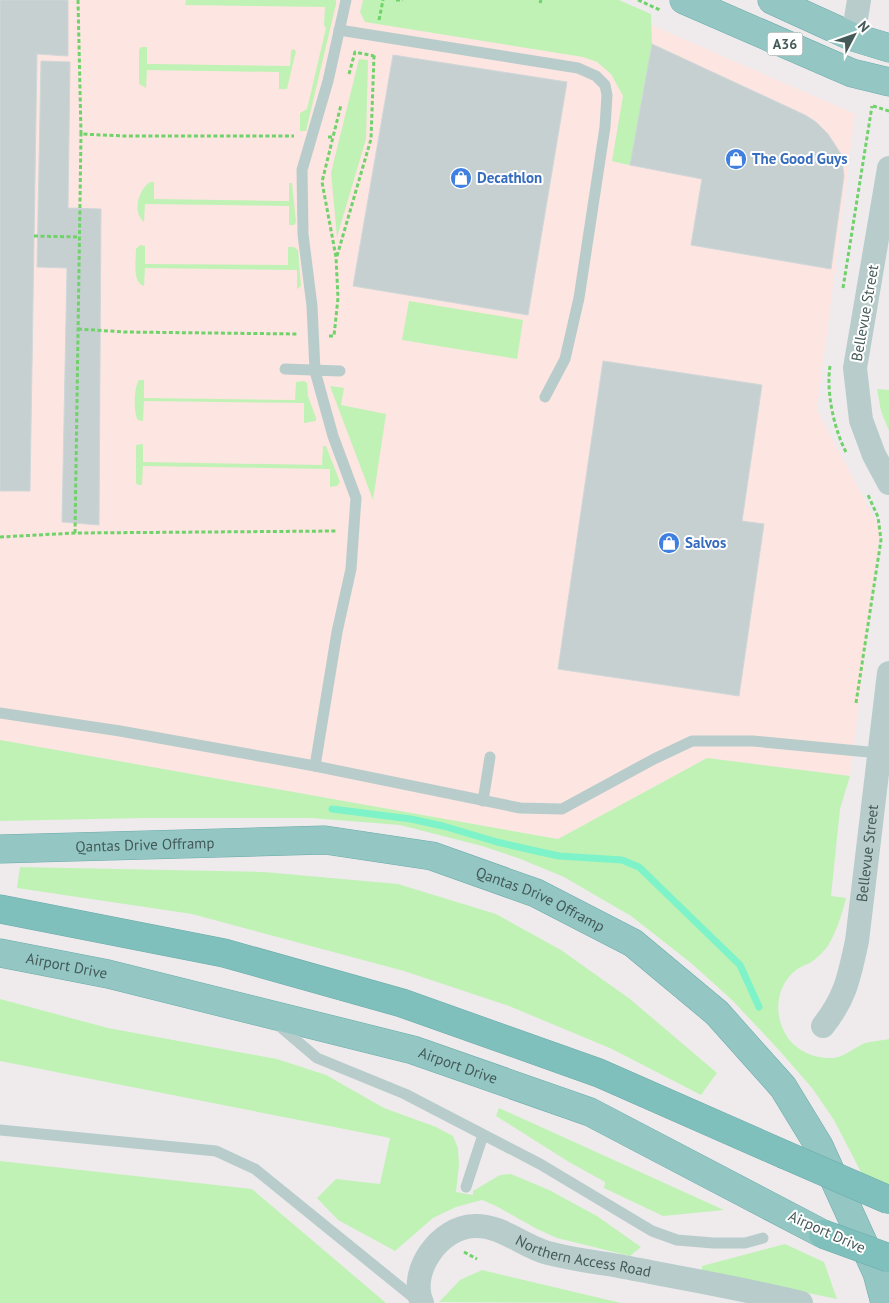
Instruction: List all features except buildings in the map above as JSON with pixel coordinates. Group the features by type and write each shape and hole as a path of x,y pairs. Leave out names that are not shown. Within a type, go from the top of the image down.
{"highway":[{"name":"A36","path":"684,0 852,73 889,82"},
{"name":"A36","path":"772,0 853,37 889,48"},
{"name":"Qantas Drive Offramp","path":"0,849 325,840 432,856 545,897 633,943 717,1013 783,1087 819,1146 877,1273 884,1303"},
{"path":"0,909 224,953 402,1003 599,1073 889,1200"},
{"name":"Airport Drive","path":"0,953 108,974 413,1050 590,1112 823,1234 889,1258"}],"street":[{"path":"853,37 859,0"},
{"name":"Bellevue Street","path":"889,168 855,368 861,420 874,455 889,483"},
{"name":"Bellevue Street","path":"822,1026 836,1009 847,984 857,941 889,673"},
{"name":"Northern Access Road","path":"421,1303 418,1283 430,1254 441,1239 456,1231 472,1226 502,1232 546,1253 759,1292 801,1303"}],"lane":[{"path":"315,766 337,632 351,569 356,498 333,436 315,371 312,306 303,234 302,170 328,81 346,0"},
{"path":"339,30 578,68 596,76 605,85 607,95 605,127 580,298 565,359 545,398"},
{"path":"285,368 340,371"},
{"path":"0,713 130,733 315,766 520,808 562,809 654,758 692,741 753,741 878,753"},
{"path":"483,801 490,757"},
{"path":"262,1012 318,1058 405,1094 540,1164 652,1231 677,1240 714,1243 745,1243 763,1238"},
{"path":"0,1130 216,1151 255,1169 421,1303"},
{"path":"466,1187 483,1135"}],"path":[{"path":"75,533 81,134 78,0"},
{"path":"396,0 403,0"},
{"path":"336,257 371,139 376,36"},
{"path":"348,80 355,52 374,56"},
{"path":"78,329 124,332 313,334 334,336 338,298 336,257 322,182 343,99"},
{"path":"872,106 889,111"},
{"path":"81,134 333,137"},
{"path":"34,236 79,238"},
{"path":"0,536 75,533 343,531"}],"shaded area":[{"path":"0,0 594,0 855,114 817,410 880,529 850,776 707,758 558,839 0,740"}],"green space":[{"path":"186,0 336,0 306,131 300,131 300,113 307,109 326,28 324,25 325,7 185,5"},
{"path":"363,0 619,0 651,14 652,44 633,166 612,161 623,96 611,74 597,62 583,57 365,22 360,12"},
{"path":"141,47 147,47 147,64 290,66 291,51 293,49 296,51 287,89 279,89 279,72 147,70 146,88 139,84 139,50"},
{"path":"359,59 368,60 366,139 337,237 331,173"},
{"path":"150,182 154,182 154,199 280,201 289,201 289,183 292,183 296,222 294,225 289,225 289,206 145,204 144,222 140,218 137,207 142,190"},
{"path":"140,245 145,246 145,264 288,265 288,247 294,247 298,250 301,286 297,289 297,270 145,268 144,286 138,281 135,270 136,249"},
{"path":"409,301 523,320 517,359 402,340"},
{"path":"139,380 144,380 144,398 295,400 296,382 304,381 307,383 308,396 316,421 304,423 304,403 144,401 143,421 138,420 135,412 135,400"},
{"path":"330,386 344,388 341,405 386,414 373,500"},
{"path":"877,389 889,390 889,431 881,411"},
{"path":"143,444 143,462 322,465 323,446 326,446 340,482 337,486 330,487 330,469 143,466 142,485 138,485 136,483 136,445"},
{"path":"0,740 558,839 707,758 850,776 840,809 831,896 846,898 843,910 829,944 825,949 810,963 796,970 789,977 780,993 778,1011 783,1029 792,1043 807,1053 820,1057 836,1057 866,1043 889,1039 889,1191 865,1180 834,1120 812,1088 732,1000 691,963 631,916 564,877 518,858 482,846 400,825 311,818 143,818 0,821"},
{"path":"20,867 264,872 398,884 496,914 561,950 630,999 717,1073 701,1095 612,1049 509,1006 404,971 192,914 17,888"},
{"path":"0,999 108,1028 277,1059 326,1075 384,1108 436,1127 453,1136 458,1148 459,1165 456,1192 473,1195 473,1191 500,1175 511,1174 549,1190 597,1216 641,1247 630,1256 557,1238 482,1200 456,1207 433,1218 395,1251 338,1220 317,1198 336,1179 380,1184 390,1138 0,1061"},
{"path":"499,1108 724,1210 663,1216 604,1188 605,1182 569,1162 496,1116"},
{"path":"0,1161 252,1189 386,1303 0,1303"},
{"path":"785,1244 824,1262 837,1299 702,1271 702,1266"},
{"path":"482,1270 621,1303 439,1302 460,1280"}],"waterway":[{"path":"332,809 411,819 559,856 622,860 639,867 740,965 759,1007"}],"place":[{"name":"The Good Guys","path":"736,159"},
{"name":"Decathlon","path":"461,178"},
{"name":"Salvos","path":"669,543"}]}
